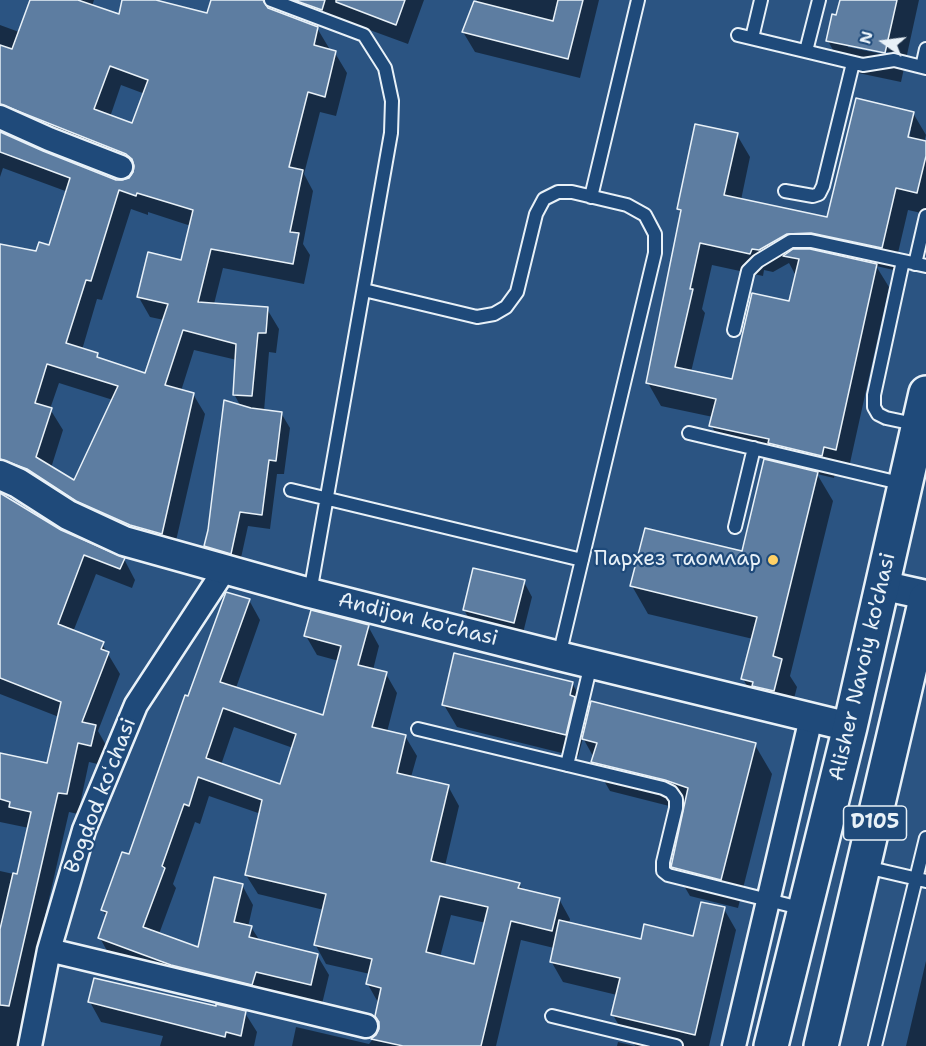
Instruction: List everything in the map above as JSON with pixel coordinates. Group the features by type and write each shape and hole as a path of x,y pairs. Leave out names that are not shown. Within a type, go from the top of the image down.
{"main road":[{"name":"Alisher Navoiy ko'chasi","path":"771,1046 850,728 926,393"},
{"name":"D105","path":"821,1046 926,597"}],"street":[{"path":"0,117 49,139 122,166"},
{"name":"Andijon ko'chasi","path":"0,475 18,483 68,515 124,541 558,656 850,728"},
{"name":"Bogdod koʻchasi","path":"30,1046 50,950 84,831 136,705 225,569"},
{"path":"881,585 926,597"},
{"path":"734,1046 811,718"},
{"path":"50,950 366,1026"}],"lane":[{"path":"271,0 364,35 385,68 392,101 391,133 310,592"},
{"path":"591,196 638,0"},
{"path":"752,39 761,0"},
{"path":"806,51 819,0"},
{"path":"738,35 863,65 894,60 924,67 926,49"},
{"path":"785,191 813,196 819,194 823,186 853,63"},
{"path":"364,290 477,317 494,314 506,308 517,292 536,214 544,199 558,192 572,192 627,205 645,215 655,234 655,253 558,656"},
{"path":"919,425 878,414 874,407 874,395 915,264 926,216"},
{"path":"734,330 748,271 758,261 792,241 811,241 915,264"},
{"path":"689,433 905,484"},
{"path":"735,527 754,448"},
{"path":"291,490 582,560"},
{"path":"567,765 591,664"},
{"path":"418,729 663,788 671,792 676,799 663,871 673,878 805,909"},
{"path":"874,1046 921,880 926,838"},
{"path":"864,867 921,880"},
{"path":"552,1016 676,1046"}],"building":[{"path":"30,0 78,0 119,14 122,0 156,0 207,13 211,0 263,0 268,8 318,27 314,45 336,51 325,97 308,92 289,167 303,170 290,232 299,233 293,264 211,249 198,302 268,307 266,333 258,333 252,396 233,395 236,344 183,330 165,385 194,393 162,534 130,525 76,501 27,469 0,459 0,244 36,251 39,242 49,245 70,178 0,152 0,132 116,180 129,178 134,166 132,159 126,154 0,104 0,45 12,49","holes":["110,66 148,80 132,123 94,109","119,190 136,196 137,193 193,210 181,260 148,252 137,297 168,304 145,373 97,357 98,353 66,343 86,280 91,281","47,364 118,386 74,480 36,457 52,408 35,403"]},
{"path":"294,0 325,0 322,10"},
{"path":"336,0 405,0 396,25 336,2"},
{"path":"558,0 583,0 568,59 462,32 474,1 553,21"},
{"path":"840,0 897,0 885,53 826,41 832,14 836,15"},
{"path":"856,98 914,112 908,137 926,141 926,156 917,193 896,188 882,248 811,233 787,234 759,250 752,249 750,254 700,243 690,289 693,289 675,367 732,379 752,293 789,301 799,259 783,256 793,249 810,249 877,264 836,450 824,447 822,456 768,443 769,439 709,426 716,399 646,383 681,210 677,209 695,124 738,133 724,195 827,217"},
{"path":"224,400 251,408 282,412 276,461 269,460 262,515 240,512 231,554 204,546"},
{"path":"764,459 818,472 773,656 782,659 774,691 752,686 753,682 741,679 757,617 630,586 645,528 742,551"},
{"path":"0,493 61,530 125,558 120,569 84,555 58,624 104,642 101,649 109,652 82,722 96,725 91,746 78,743 67,794 58,793 9,1006 0,1005 0,929 13,873 17,874 31,812 9,807 10,802 0,799 0,753 47,763 61,702 0,678"},
{"path":"473,568 525,580 514,623 463,610"},
{"path":"226,592 250,599 220,682 323,715 341,646 304,636 311,610 369,625 358,665 387,672 372,727 406,735 397,773 449,785 431,861 520,883 518,888 560,898 552,931 511,921 481,1046 403,1046 371,1039 379,1029 379,1022 375,1016 381,988 366,984 372,959 314,945 326,894 245,875 262,800 198,777 189,806 184,804 162,866 165,868 143,927 198,947 214,877 243,884 234,922 252,926 249,937 318,954 311,985 256,972 252,985 171,965 98,938 107,912 101,910 122,852 129,854 185,695 188,696","holes":["223,708 296,734 280,784 206,758","440,896 488,907 474,964 426,952"]},
{"path":"454,653 573,682 570,695 575,697 566,735 442,705"},
{"path":"591,701 756,743 721,880 671,867 688,788 591,762 597,743 582,739"},
{"path":"701,902 725,907 695,1035 611,1015 620,978 550,962 559,920 641,939 644,924 693,936"},
{"path":"94,978 246,1011 241,1036 226,1032 225,1037 88,1002"}],"place":[{"name":"Пархез таомлар","path":"773,560"}]}
